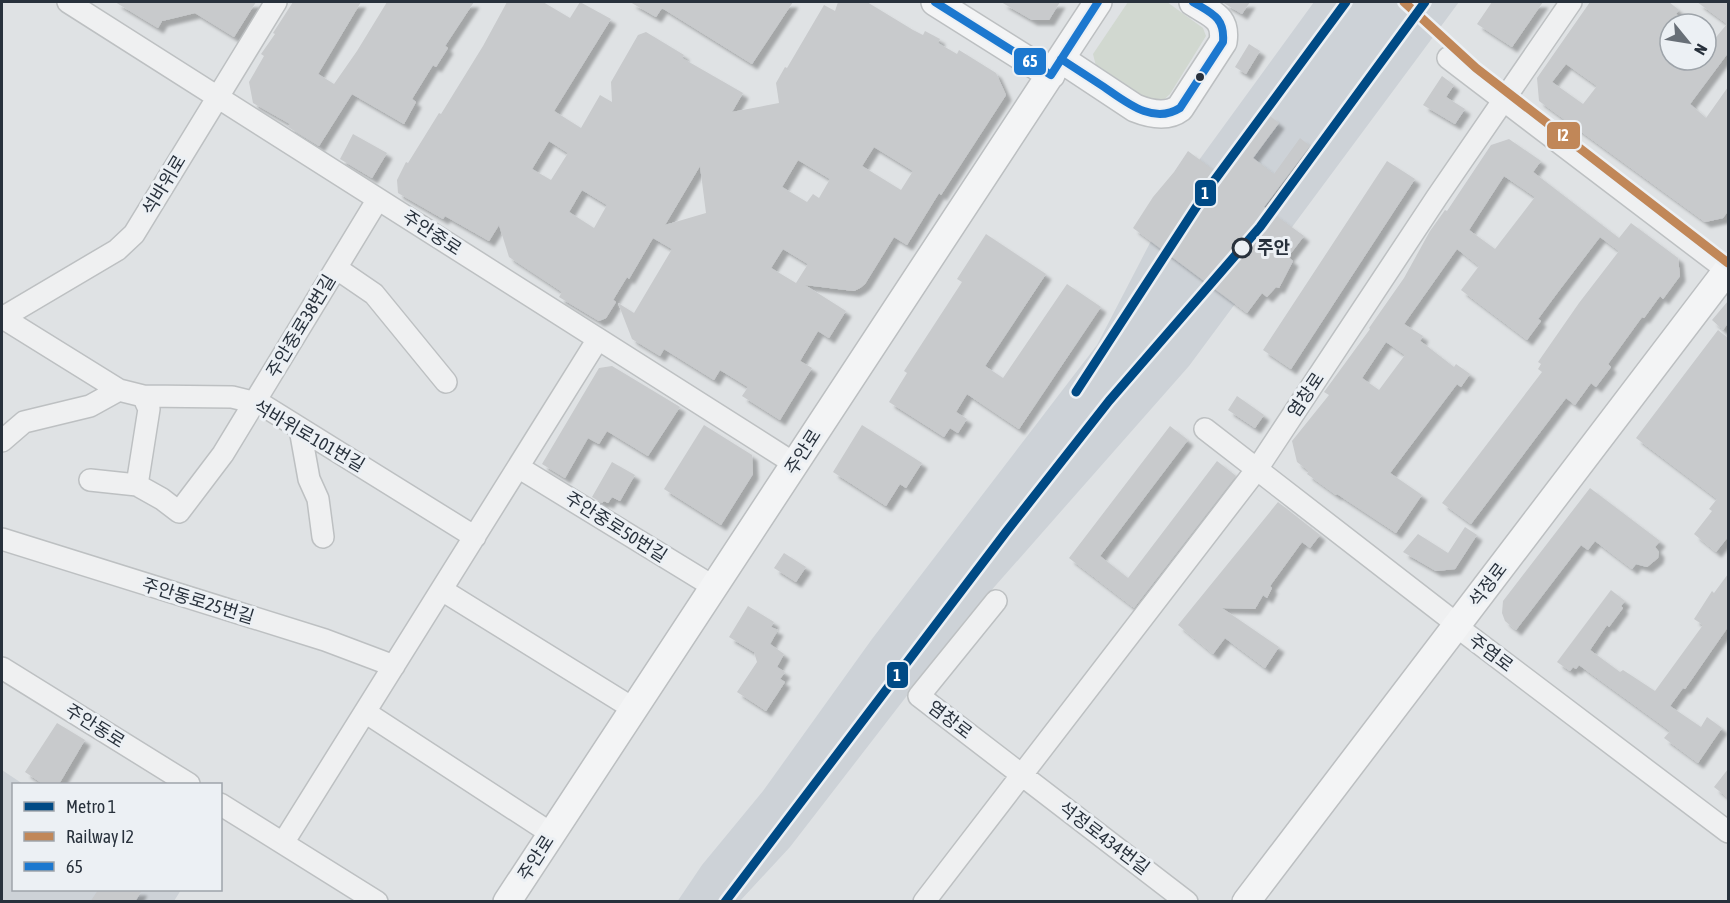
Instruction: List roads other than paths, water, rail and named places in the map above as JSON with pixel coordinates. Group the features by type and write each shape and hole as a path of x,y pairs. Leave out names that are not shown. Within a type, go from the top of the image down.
{"main road":[{"path":"935,2 1148,114 1174,112 1180,108 1223,42 1225,29 1222,22 1193,2"},
{"name":"주안로","path":"507,902 1098,2"},
{"name":"석정로","path":"1246,902 1728,270"}],"street":[{"name":"주안중로","path":"68,2 795,464"},
{"name":"석바위로","path":"2,318 117,250 134,234 276,2"},
{"name":"염창로","path":"924,902 1257,469 1437,197 1571,2"},
{"path":"1448,58 1728,270"},
{"name":"주안중로38번길","path":"90,480 137,485 179,512 223,454 378,199"},
{"name":"주안중로38번길","path":"336,268 374,294 446,382"},
{"name":"석바위로101번길","path":"2,318 119,390 143,396 232,397 254,402 475,537"},
{"path":"283,843 598,339"},
{"path":"2,441 24,422 90,406 119,390"},
{"path":"137,485 149,409 143,396"},
{"path":"300,429 309,479 318,499 323,537"},
{"name":"주염로","path":"1205,429 1449,618 1456,627 1728,832"},
{"name":"주안중로50번길","path":"518,467 714,587"},
{"name":"주안동로25번길","path":"2,539 325,640 394,666"},
{"path":"442,590 634,709"},
{"name":"염창로","path":"996,601 919,696 1021,774"},
{"name":"주안동로","path":"2,668 187,783"},
{"path":"365,712 552,834"},
{"name":"석정로434번길","path":"1021,774 1187,902"},
{"path":"222,805 377,902"}],"metro line":[{"name":"1","path":"1076,392 1208,189 1346,2"},
{"name":"1","path":"725,902 1006,532 1109,401 1260,227 1425,2"}],"rail line":[{"name":"I2","path":"1404,2 1476,68 1728,263"}],"place":[{"name":"주안","path":"1242,248"}]}
